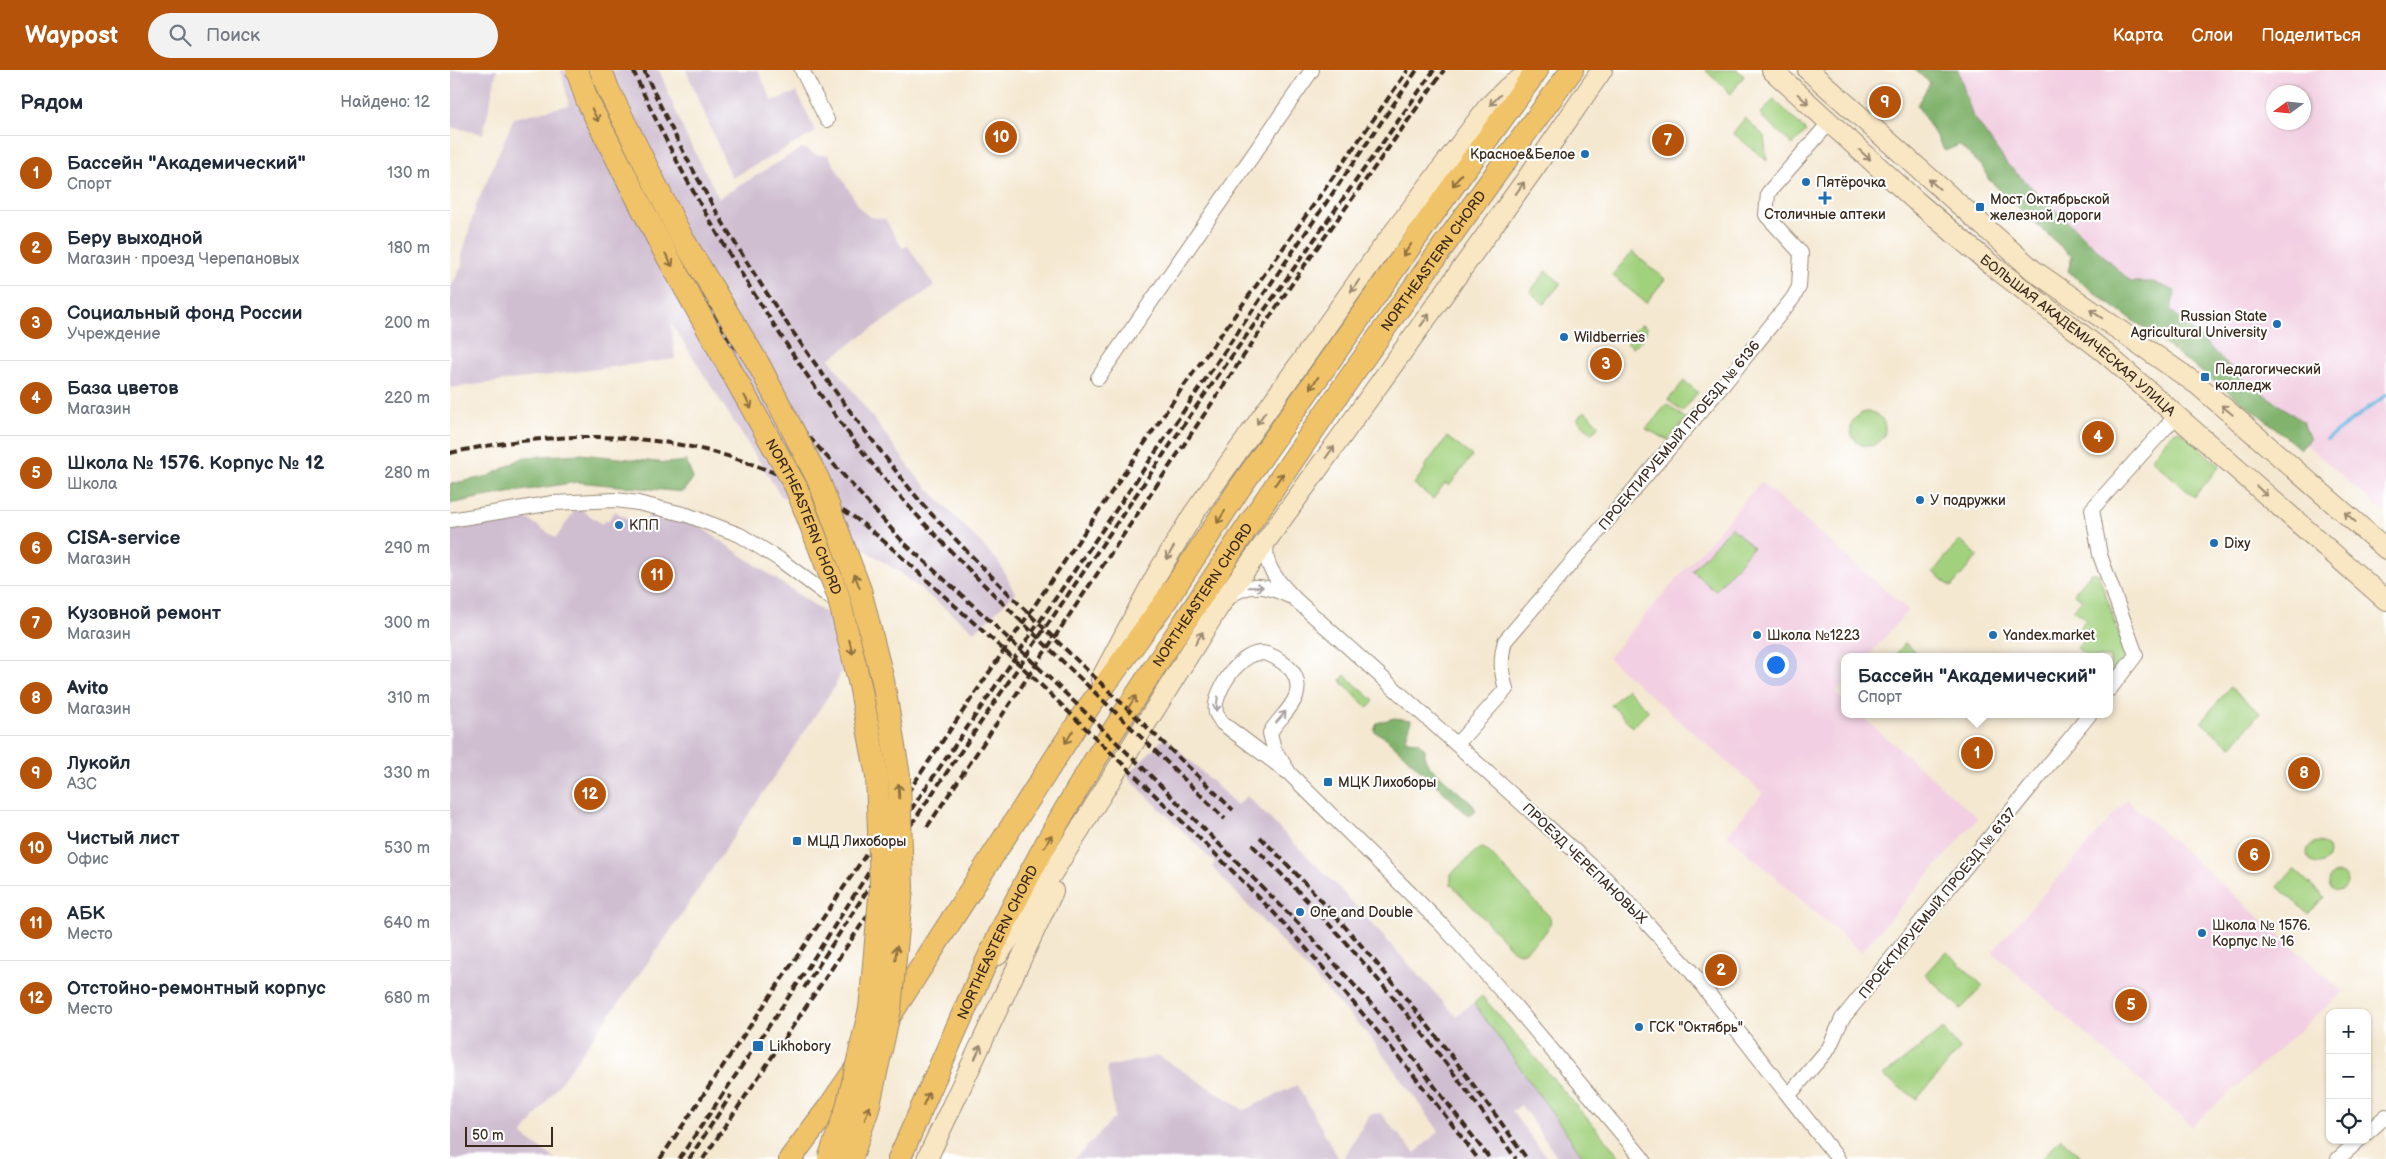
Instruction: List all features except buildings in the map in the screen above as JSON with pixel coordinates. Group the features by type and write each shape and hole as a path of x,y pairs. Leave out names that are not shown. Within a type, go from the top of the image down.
{"main road":[{"name":"NORTHEASTERN CHORD","path":"577,70 587,100 661,245 796,487 838,595 860,685 877,776 881,886 870,1009 848,1108 829,1159"},
{"name":"NORTHEASTERN CHORD","path":"601,70 608,88 681,236 759,365 819,481 860,590 883,681 899,776 902,888 890,1009 868,1109 851,1159"},
{"path":"1083,715 1121,639 1194,513 1462,138 1507,88 1533,70"},
{"name":"NORTHEASTERN CHORD","path":"790,1159 829,1107 914,980 1083,715 1167,599 1241,486 1537,70"},
{"name":"NORTHEASTERN CHORD","path":"899,1159 1033,866 1132,701 1263,502 1456,226 1572,70"},
{"path":"974,992 1048,880 1105,786 1220,605 1533,170 1602,70"},
{"name":"БОЛЬШАЯ АКАДЕМИЧЕСКАЯ УЛИЦА","path":"1772,70 1916,201 1990,263 2102,351 2386,600"},
{"name":"БОЛЬШАЯ АКАДЕМИЧЕСКАЯ УЛИЦА","path":"1808,70 2033,270 2198,385 2386,549"},
{"path":"927,1159 1034,930 1105,786"}],"street":[{"path":"802,70 827,120"},
{"path":"1098,378 1312,70"},
{"name":"ПРОЕКТИРУЕМЫЙ ПРОЕЗД № 6136","path":"1456,744 1506,689 1501,672 1501,655 1505,641 1723,385 1793,298 1799,287 1801,253 1766,215 1768,193 1829,123"},
{"path":"2113,685 2136,655 2100,555 2092,509 2177,415"},
{"path":"450,520 553,503 616,500 687,516 740,535 779,558 868,626"},
{"name":"ПРОЕЗД ЧЕРЕПАНОВЫХ","path":"1269,536 1265,550 1269,567 1274,576 1296,600 1591,864 1690,970 1790,1095 1838,1159"},
{"name":"ПРОЕЗД ЧЕРЕПАНОВЫХ","path":"1220,605 1234,593 1256,586 1277,590 1296,600"},
{"path":"1290,774 1274,750 1270,733 1296,696 1297,683 1293,671 1276,657 1261,653 1248,656 1236,665 1219,693 1216,714 1222,722 1290,774 1442,925 1515,1006 1643,1159"},
{"name":"ПРОЕКТИРУЕМЫЙ ПРОЕЗД № 6137","path":"1790,1095 1828,1048 1842,1019 2087,718"},
{"path":"2371,1129 2386,1116"},
{"path":"2338,1159 2355,1144"}],"shaded area":[{"path":"450,70 497,70 483,134 450,127"},
{"path":"561,70 659,70 686,136 719,198 802,148 818,155 828,155 861,210 870,217 885,219 902,248 908,246 934,286 829,359 917,477 998,561 1015,593 975,632 899,572 781,496 671,323 675,359 450,388 450,289 462,266 462,256 475,208 514,118 569,105"},
{"path":"686,70 758,70 772,101 797,92 816,132 732,178"},
{"name":"Russian State Agricultural University","path":"1924,70 2386,70 2386,514 2031,204"},
{"path":"1761,482 1908,610 1871,653 1841,653 1841,687 1836,694 1841,698 1841,718 1864,718 1978,818 1861,952 1727,835 1763,793 1608,658"},
{"path":"577,507 602,524 605,520 607,522 615,511 641,528 653,510 696,524 830,616 839,627 848,657 835,686 665,939 522,1135 555,1159 450,1159 450,525 520,514 556,538"},
{"path":"1165,737 1237,805 1247,796 1339,888 1456,1016 1474,1003 1585,1159 1559,1159 1521,1105 1512,1112 1548,1159 1343,1159 1370,1114 1380,1113 1415,1153 1439,1131 1370,1037 1212,867 1215,863 1127,776"},
{"path":"2127,800 2343,992 2192,1126 1992,952"},
{"path":"1159,1056 1244,1110 1297,1085 1339,1159 1075,1159 1115,1117 1107,1067"}],"green space":[{"path":"1705,70 1737,70 1744,76 1731,94"},
{"path":"1915,70 1958,70 1972,114 2007,164 2131,282 2153,282 2175,291 2171,310 2242,378 2303,422 2310,440 2300,449 2267,421 2068,271 2072,257 1989,180 1982,166 1959,145 1945,151 1917,105 1930,83"},
{"path":"1774,99 1806,131 1793,145 1760,115"},
{"path":"1745,118 1764,136 1767,161 1733,133"},
{"path":"1632,252 1665,279 1646,303 1612,275"},
{"path":"1546,271 1561,283 1544,304 1530,292"},
{"path":"1642,325 1647,328 1645,334 1640,342 1632,347 1627,343 1629,337 1634,330"},
{"path":"1684,381 1698,392 1682,412 1668,400"},
{"path":"1667,404 1686,419 1668,440 1646,429"},
{"path":"1585,411 1599,425 1592,433 1577,419"},
{"path":"1868,412 1875,413 1880,417 1884,422 1884,436 1880,441 1875,445 1868,446 1861,445 1856,441 1852,436 1851,429 1852,422 1856,417 1861,413"},
{"path":"2179,430 2220,466 2194,497 2151,459 2172,433"},
{"path":"1447,437 1472,456 1449,486 1445,483 1433,499 1414,484 1426,468 1424,467"},
{"path":"581,454 667,463 686,461 693,478 683,492 577,482 450,504 450,484 489,476 524,457"},
{"path":"1731,527 1753,547 1715,591 1692,571"},
{"path":"1960,540 1978,556 1951,587 1933,572"},
{"path":"2091,573 2098,573 2126,654 2126,662 2113,678 2113,653 2083,653 2077,648 2087,636 2079,628 2086,620 2073,609 2082,600 2074,593"},
{"path":"1905,643 1916,653 1897,653"},
{"path":"1345,675 1374,701 1368,708 1342,683 1341,679"},
{"path":"2230,687 2260,713 2231,747 2201,722"},
{"path":"1627,689 1649,711 1633,727 1611,705"},
{"path":"1394,718 1411,720 1406,741 1418,742 1425,749 1425,758 1429,766 1473,805 1476,811 1473,814 1468,815 1386,738 1374,731 1377,723"},
{"path":"2318,842 2326,845 2329,853 2326,861 2318,864 2310,861 2307,853 2310,845"},
{"path":"1482,848 1487,850 1550,917 1549,927 1546,932 1524,952 1514,951 1451,884 1451,874 1477,850"},
{"path":"2294,869 2324,897 2308,914 2278,887"},
{"path":"2334,873 2342,873 2347,878 2345,889 2334,891 2329,886 2329,878"},
{"path":"1946,951 1983,986 1961,1009 1925,974"},
{"path":"1482,996 1622,1159 1585,1159 1474,1003"},
{"path":"1943,1029 1960,1049 1917,1099 1883,1076"},
{"path":"2061,1138 2083,1159 2041,1159"}],"waterway":[{"path":"2327,439 2386,395"}],"railway":[{"path":"586,70 626,165 674,252 723,331 768,391 904,543 988,619 1139,764 1300,925 1374,1007 1490,1159"},
{"path":"633,70 676,160 725,246 803,370 866,456 903,500 966,567 1225,819"},
{"path":"644,70 691,166 744,258 803,346 903,480 977,562 1233,810"},
{"path":"887,823 1178,394 1408,70"},
{"path":"897,830 1417,70"},
{"path":"904,835 1196,407 1434,70"},
{"path":"927,827 1302,269 1444,70"},
{"path":"450,453 503,443 556,438 608,437 660,442 711,451 760,467 808,489 855,518 894,550 1028,673 1189,828 1276,915 1380,1034 1478,1159"},
{"path":"1260,837 1297,874 1401,992 1497,1116 1527,1159"},
{"path":"1252,845 1324,919 1424,1035 1516,1159"},
{"path":"660,1159 867,853"},
{"path":"679,1159 796,986 876,861"},
{"path":"804,988 883,866"},
{"path":"703,1159 895,875"},
{"path":"689,1159 731,1095"}],"place":[{"name":"Лукойл","path":"1885,102"},
{"name":"Чистый лист","path":"1001,137"},
{"name":"Кузовной ремонт","path":"1668,140"},
{"name":"Красное&Белое","path":"1585,154"},
{"name":"Пятёрочка","path":"1806,182"},
{"name":"Столичные аптеки","path":"1825,198"},
{"name":"Мост Октябрьской железной дороги","path":"1980,207"},
{"name":"Russian State Agricultural University","path":"2277,324"},
{"name":"Wildberries","path":"1564,337"},
{"name":"Социальный фонд России","path":"1606,364"},
{"name":"Педагогический колледж","path":"2205,377"},
{"name":"База цветов","path":"2098,437"},
{"name":"У подружки","path":"1920,500"},
{"name":"КПП","path":"619,525"},
{"name":"Dixy","path":"2214,543"},
{"name":"АБК","path":"657,575"},
{"name":"Школа №1223","path":"1757,635"},
{"name":"Yandex.market","path":"1993,635"},
{"name":"Бассейн \"Академический\"","path":"1977,753"},
{"name":"Avito","path":"2304,773"},
{"name":"МЦК Лихоборы","path":"1328,782"},
{"name":"Отстойно-ремонтный корпус","path":"590,794"},
{"name":"МЦД Лихоборы","path":"797,841"},
{"name":"CISA-service","path":"2254,855"},
{"name":"One and Double","path":"1300,912"},
{"name":"Школа № 1576. Корпус № 16","path":"2202,933"},
{"name":"Беру выходной","path":"1721,970"},
{"name":"Школа № 1576. Корпус № 12","path":"2131,1005"},
{"name":"ГСК \"Октябрь\"","path":"1639,1027"},
{"name":"Likhobory","path":"758,1046"}]}
